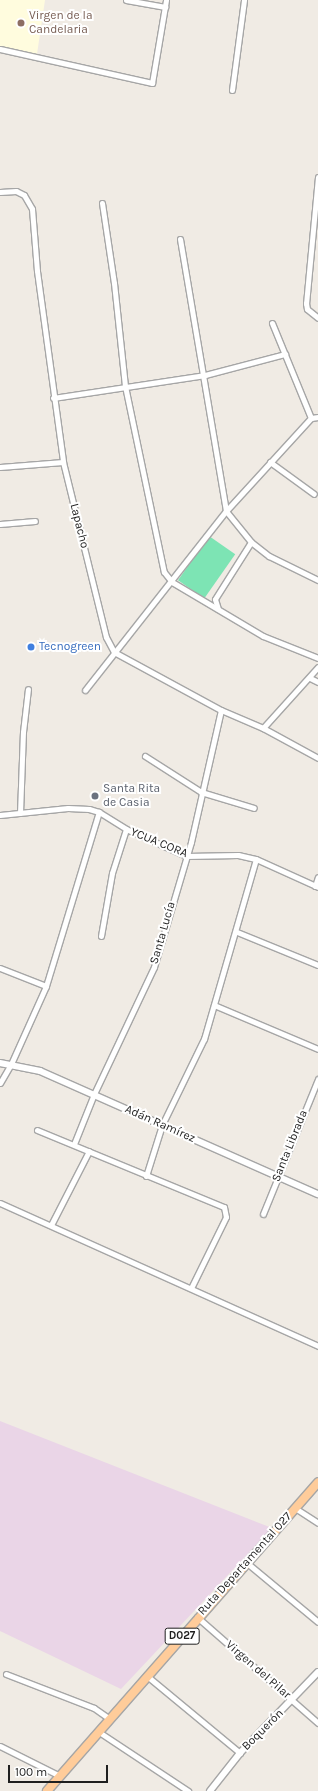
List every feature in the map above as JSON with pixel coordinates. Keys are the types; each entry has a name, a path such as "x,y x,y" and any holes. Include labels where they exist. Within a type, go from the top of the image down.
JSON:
{"main road":[{"name":"Ruta Departamental 027","path":"47,1791 197,1617 318,1482"}],"street":[{"path":"126,0 165,7"},
{"path":"0,49 152,83 166,0"},
{"path":"232,90 244,0"},
{"path":"318,177 306,303 307,309 318,318"},
{"name":"Lapacho","path":"0,192 16,191 24,195 32,209 53,398 63,462 106,636 114,652"},
{"path":"102,203 115,288 125,386 160,561 164,572 172,582 263,636 318,658"},
{"path":"180,239 205,375 208,413 226,511 251,542 269,556 318,580"},
{"path":"272,323 311,418"},
{"path":"53,398 205,375 285,354"},
{"path":"85,690 114,652 172,582 226,511 311,418 318,417"},
{"path":"0,467 63,462"},
{"path":"270,462 314,494"},
{"path":"0,524 35,521"},
{"path":"218,609 216,599 251,542"},
{"path":"114,652 221,710 263,728 318,758"},
{"path":"263,728 310,678 318,667"},
{"path":"310,678 318,682"},
{"path":"20,813 22,732 28,689"},
{"name":"Santa Lucía","path":"74,1144 94,1094 147,986 186,856 221,710"},
{"path":"145,756 201,792 254,808"},
{"name":"YCUA CORA","path":"0,815 74,808 99,812 126,830 186,856 210,858 226,855 256,859 316,887"},
{"path":"0,1083 11,1064 46,986 99,812"},
{"path":"101,936 112,873 126,830"},
{"path":"146,1176 162,1125 204,1039 237,932 256,859"},
{"path":"316,887 318,877"},
{"path":"237,932 318,965"},
{"path":"0,968 46,986"},
{"path":"214,1005 318,1049"},
{"name":"Adán Ramírez","path":"0,1063 40,1071 318,1194"},
{"name":"Santa Librada","path":"263,1214 318,1079"},
{"path":"37,1130 224,1207 227,1212 191,1288"},
{"path":"51,1225 89,1151"},
{"path":"0,1203 318,1346"},
{"path":"295,1508 318,1523"},
{"path":"247,1562 318,1622"},
{"name":"Virgen del Pilar","path":"197,1617 318,1723"},
{"name":"Boquerón","path":"210,1791 240,1753 292,1701 318,1672"},
{"path":"6,1674 94,1708 110,1719"},
{"path":"147,1676 240,1753"},
{"path":"99,1732 188,1791"},
{"path":"0,1746 60,1776"}],"shaded area":[{"name":"Virgen de la Candelaria","path":"0,0 45,0 37,54 0,47"},
{"path":"0,1421 272,1528 121,1689 0,1631"}],"green space":[{"path":"209,536 235,554 204,599 178,580"}],"place":[{"name":"Virgen de la Candelaria","path":"21,23"},
{"name":"Tecnogreen","path":"31,647"},
{"name":"Santa Rita de Casia","path":"95,796"}]}
